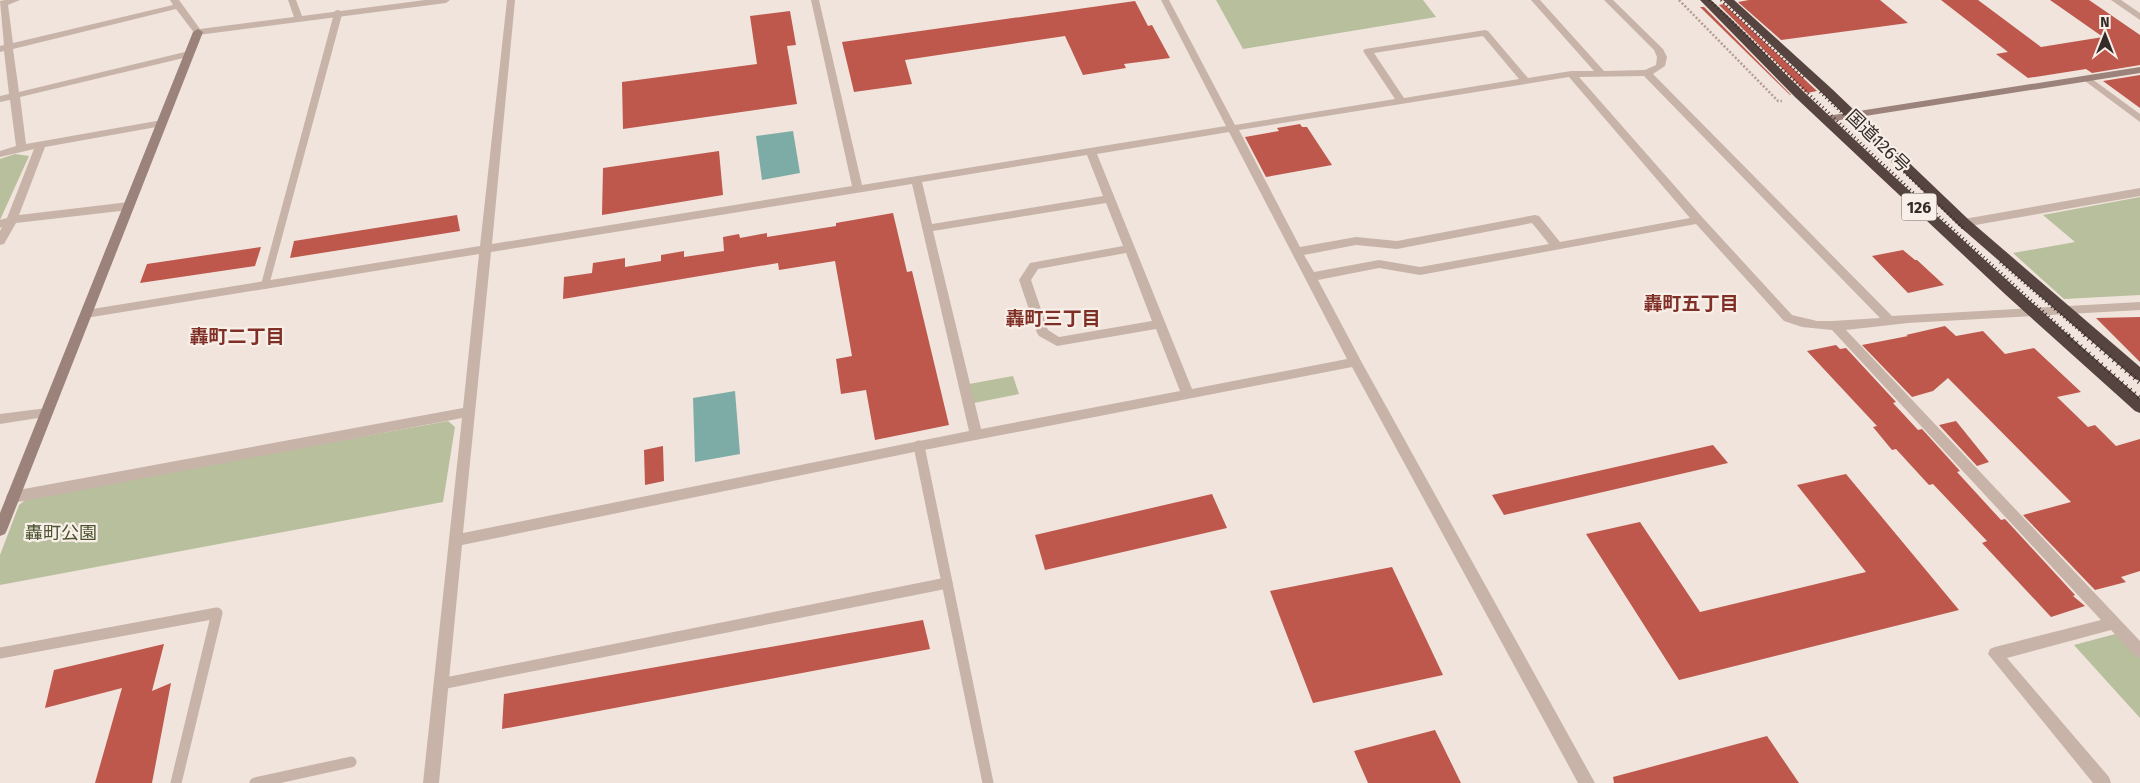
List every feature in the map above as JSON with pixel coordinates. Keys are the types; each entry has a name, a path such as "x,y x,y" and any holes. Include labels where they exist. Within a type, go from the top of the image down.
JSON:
{"highway":[{"name":"国道126号","path":"1705,0 1937,223 2055,333 2140,407"},
{"name":"国道126号","path":"1728,0 1851,114 1964,223 2062,310 2140,375"}],"street":[{"path":"16,0 2,4 5,48 15,95 21,148"},
{"path":"292,0 299,19"},
{"path":"198,32 446,0"},
{"path":"430,783 511,0"},
{"path":"814,0 858,190"},
{"path":"1164,0 1355,362 1587,783"},
{"path":"1535,0 1602,74"},
{"path":"86,314 1571,74 1647,73 1660,66 1662,56 1658,49 1608,0"},
{"path":"2115,0 2135,10 2140,17"},
{"path":"5,48 176,3 198,32"},
{"path":"0,529 198,32"},
{"path":"1401,101 1368,51 1485,33 1526,82"},
{"path":"0,99 189,54"},
{"path":"1827,119 2140,70"},
{"path":"1647,73 1889,320"},
{"path":"1571,74 1698,220 1788,318 1804,324 1836,326 1889,320 2140,306"},
{"path":"2088,79 2140,119"},
{"path":"0,154 21,148 162,123"},
{"path":"0,241 12,220 40,146"},
{"path":"1091,152 1187,394"},
{"path":"916,180 976,435"},
{"path":"1964,223 2140,192"},
{"path":"927,228 1110,199"},
{"path":"0,224 12,220 129,206"},
{"path":"1297,252 1356,242 1397,245 1535,219 1556,246"},
{"path":"1311,277 1379,264 1420,271 1698,220"},
{"path":"1129,249 1034,266 1025,280 1043,333 1057,342 1159,324"},
{"path":"1836,326 2140,651"},
{"path":"455,541 919,446 1355,362"},
{"path":"13,498 469,412"},
{"path":"0,419 47,413"},
{"path":"2103,783 1996,654 2113,624"}],"lane":[{"path":"265,285 338,14"},
{"path":"919,446 988,783"},
{"path":"441,684 947,584"},
{"path":"0,653 217,613 176,783"},
{"path":"255,783 350,762"}],"green space":[{"path":"1216,0 1423,0 1436,17 1243,49"},
{"path":"15,154 29,156 0,220 0,159"},
{"path":"2140,197 2140,295 2064,299 2013,253 2075,242 2043,215"},
{"path":"1013,376 1019,394 974,403 969,384"},
{"name":"轟町公園","path":"448,421 455,427 443,502 0,585 0,555 19,505 28,498"},
{"path":"2119,633 2140,656 2140,718 2074,645"}],"water":[{"path":"793,131 800,173 762,180 756,136"},
{"path":"735,391 740,454 695,462 693,398"}],"building":[{"path":"1749,0 1880,0 1908,23 1781,40 1738,2"},
{"path":"1941,0 1978,0 2041,47 2103,37 2050,0 2089,0 2140,35 2140,65 2092,73 2086,69 2028,78 1996,54 2008,52"},
{"path":"1135,1 1148,26 1152,25 1170,58 1124,64 1126,68 1083,75 1065,36 905,60 912,84 854,92 842,42"},
{"path":"1724,4 1817,91 1807,93 1719,5"},
{"path":"1700,7 1704,7 1791,95 1790,95"},
{"path":"790,11 796,45 787,46 797,104 623,129 622,82 757,64 750,16"},
{"path":"2140,75 2140,108 2103,81"},
{"path":"1300,124 1302,127 1307,127 1332,165 1266,177 1245,137 1279,131 1277,128"},
{"path":"719,151 723,195 602,215 603,168"},
{"path":"893,213 907,272 912,271 949,425 875,440 866,390 841,394 836,359 852,356 835,261 779,270 778,263 563,299 564,277 592,273 593,263 625,258 625,267 661,261 661,255 684,251 684,257 724,251 723,237 739,234 740,238 767,233 767,237 836,226 836,223"},
{"path":"457,215 460,231 290,258 294,241"},
{"path":"261,247 255,266 140,283 147,264"},
{"path":"1903,250 1944,285 1908,293 1872,256"},
{"path":"2140,317 2140,362 2096,318"},
{"path":"1945,326 1956,336 1983,331 2005,354 2034,348 2081,392 2057,397 2088,427 2095,425 2116,446 2140,439 2140,571 2121,577 2126,582 2095,590 2023,515 2071,502 1948,378 1933,391 1912,397 1862,345"},
{"path":"1836,345 1840,349 1846,348 1896,402 1893,403 1918,430 1922,429 1960,471 1957,472 2001,520 2005,519 2075,595 2073,596 2085,606 2051,617 1982,543 1987,541 1933,484 1929,485 1896,449 1892,450 1873,427 1877,426 1807,351"},
{"path":"1956,421 1989,462 1977,466 1939,425"},
{"path":"1713,445 1728,463 1504,515 1492,495"},
{"path":"663,446 664,481 645,485 644,450"},
{"path":"1846,474 1959,610 1679,680 1586,534 1640,522 1700,612 1866,572 1797,485"},
{"path":"1212,494 1227,528 1045,570 1035,535"},
{"path":"1392,567 1443,675 1313,703 1270,591"},
{"path":"923,620 930,649 502,729 504,694"},
{"path":"164,644 152,691 171,683 152,783 95,783 122,688 45,708 54,670"},
{"path":"1435,730 1461,783 1368,783 1354,751"},
{"path":"1767,736 1799,783 1614,783 1613,777"}],"railway":[{"path":"1709,0 1922,201 2070,336"},
{"path":"1721,0 1805,79"},
{"path":"1820,92 1965,230"},
{"path":"2000,262 2086,336"},
{"path":"2068,335 2140,398"},
{"path":"2084,335 2140,383"}],"district":[{"name":"轟町五丁目","path":"1691,303"},
{"name":"轟町三丁目","path":"1053,318"},
{"name":"轟町二丁目","path":"237,336"}]}
